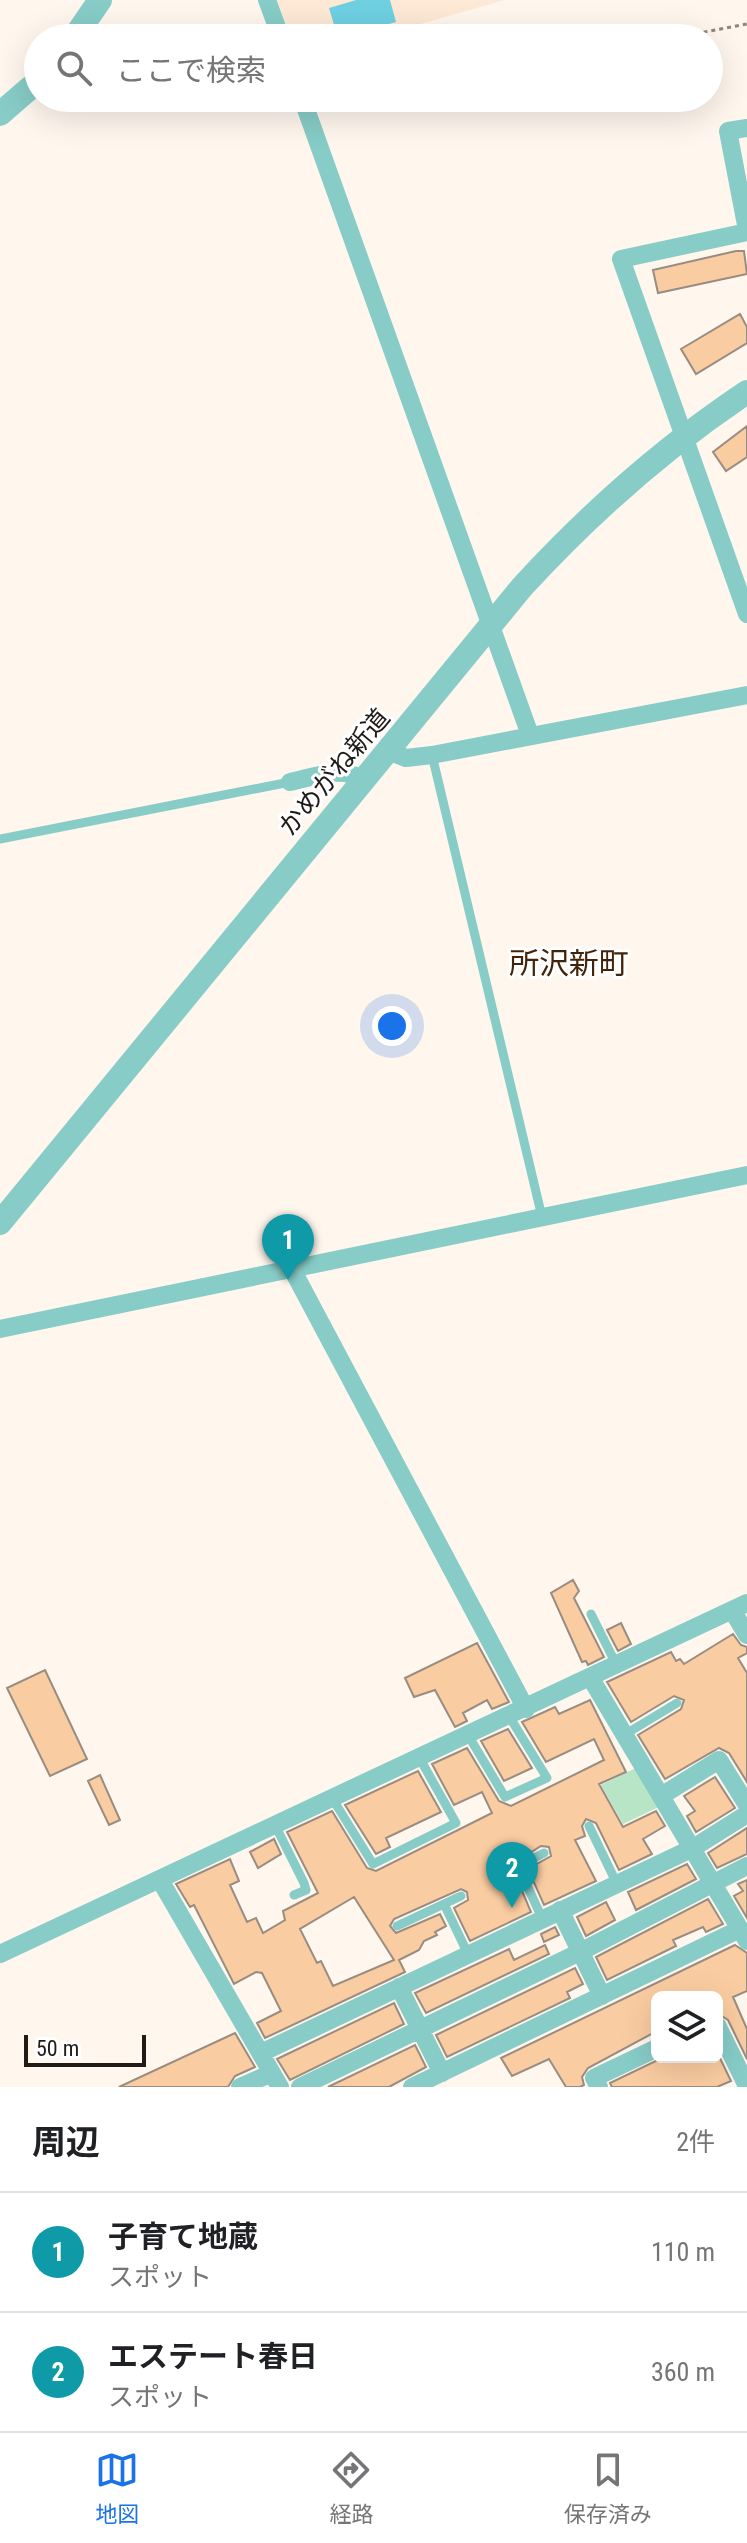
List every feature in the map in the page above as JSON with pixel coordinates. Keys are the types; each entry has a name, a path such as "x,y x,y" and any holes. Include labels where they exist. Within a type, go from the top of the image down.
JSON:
{"street":[{"path":"84,24 100,0"},
{"path":"267,0 276,24"},
{"path":"0,114 24,93"},
{"path":"307,112 530,735"},
{"path":"747,128 728,131 747,231 621,259 747,614"},
{"name":"かめがね新道","path":"0,1223 491,623 577,528 683,436 747,392"},
{"path":"388,751 406,758 432,755 747,695"},
{"path":"290,782 338,772 354,774 364,780"},
{"path":"0,1329 747,1175"},
{"path":"292,1269 517,1712"},
{"path":"0,1954 740,1606 747,1635"},
{"path":"412,2087 602,1996 743,1935 590,1677"},
{"path":"661,1796 719,1760 747,1805"},
{"path":"261,2053 693,1848 747,1814"},
{"path":"300,2087 580,1952 747,1866"},
{"path":"160,1880 276,2080 240,2087"},
{"path":"560,1910 602,1996"},
{"path":"399,1987 442,2073"},
{"path":"723,2037 747,2086"},
{"path":"599,2087 594,2078 651,2051"}],"lane":[{"path":"432,755 542,1217"},
{"path":"0,839 290,782"},
{"path":"591,1614 616,1664"},
{"path":"624,1735 677,1703"},
{"path":"468,1735 505,1797 547,1778 517,1712"},
{"path":"332,1798 373,1864 456,1823 420,1759"},
{"path":"275,1825 306,1890 294,1895"},
{"path":"589,1826 617,1884"},
{"path":"542,1918 518,1866 544,1853"},
{"path":"397,1926 461,1896"},
{"path":"444,1904 468,1954"}],"path":[{"path":"723,28 747,24"}],"shaded area":[{"path":"277,0 505,0 420,24 286,24"}],"green space":[{"path":"638,1767 661,1806 623,1824 601,1785"}],"water":[{"path":"356,0 390,0 396,22 334,24 329,8"}],"building":[{"path":"744,251 747,274 658,293 653,270"},
{"path":"740,314 747,327 747,343 696,374 681,349"},
{"path":"747,426 747,457 726,471 713,452"},
{"path":"573,1580 579,1591 574,1598 604,1657 588,1665 586,1661 582,1662 551,1593"},
{"path":"621,1623 631,1644 618,1651 607,1630"},
{"path":"733,1634 741,1645 747,1647 747,1653 738,1658 747,1673 747,1782 729,1753 719,1748 665,1779 638,1735 681,1709 684,1700 674,1696 631,1722 607,1682 671,1652 676,1661 680,1659 684,1664"},
{"path":"477,1643 509,1702 492,1709 487,1700 463,1713 467,1721 455,1727 435,1690 414,1697 405,1678"},
{"path":"45,1670 87,1759 50,1776 7,1688"},
{"path":"590,1700 626,1772 599,1784 623,1827 656,1811 665,1826 643,1839 652,1854 619,1870 596,1823 586,1819 582,1826 585,1836 575,1840 596,1881 544,1905 528,1869 551,1856 549,1847 541,1846 511,1865 531,1912 470,1941 454,1908 468,1900 467,1892 461,1889 394,1919 390,1926 396,1933 440,1914 446,1926 424,1941 419,1950 399,1960 405,1972 265,2038 257,2023 281,2011 262,1973 256,1972 234,1984 194,1905 190,1907 176,1884 230,1859 239,1881 230,1885 247,1922 256,1918 263,1933 285,1920 283,1911 318,1893 287,1832 332,1811 367,1868 376,1871 492,1813 482,1792 454,1805 432,1764 467,1748 499,1801 511,1806 604,1760 594,1739 546,1762 522,1722 555,1707 559,1714","holes":["354,1897 394,1960 333,1986 300,1929"]},
{"path":"508,1729 532,1768 504,1781 481,1741"},
{"path":"418,1771 441,1812 386,1838 390,1847 376,1854 345,1805"},
{"path":"100,1775 120,1820 109,1825 88,1781"},
{"path":"715,1777 735,1808 696,1832 687,1816 695,1811 684,1796"},
{"path":"747,1828 747,1854 717,1868 708,1853"},
{"path":"274,1839 281,1854 258,1868 250,1852"},
{"path":"687,1864 696,1879 636,1910 628,1892"},
{"path":"747,1880 747,1918 734,1896 743,1891 738,1884"},
{"path":"708,1899 723,1924 706,1932 703,1927 673,1940 676,1946 607,1980 596,1957"},
{"path":"606,1902 615,1920 586,1936 577,1917"},
{"path":"555,1927 559,1935 544,1942 541,1934"},
{"path":"545,1945 549,1954 426,2013 415,1993 509,1949 514,1960"},
{"path":"735,1945 747,1953 747,1991 733,1997 747,2029 747,2059 728,2020 723,2017 723,1991 651,1991 651,2034 588,2068 582,2077 584,2085 580,2087 566,2087 549,2059 512,2076 501,2058"},
{"path":"575,1968 583,1984 567,1992 570,1998 447,2057 436,2035"},
{"path":"394,2003 404,2024 290,2080 277,2059"},
{"path":"235,2033 255,2067 235,2076 228,2087 119,2087"},
{"path":"415,2045 426,2067 389,2087 328,2087"},
{"path":"652,2063 722,2063 731,2081 717,2087 612,2087 610,2083"}],"place":[{"name":"子育て地蔵","path":"288,1280"},
{"name":"エステート春日","path":"512,1908"}],"district":[{"name":"所沢新町","path":"569,963"}]}
